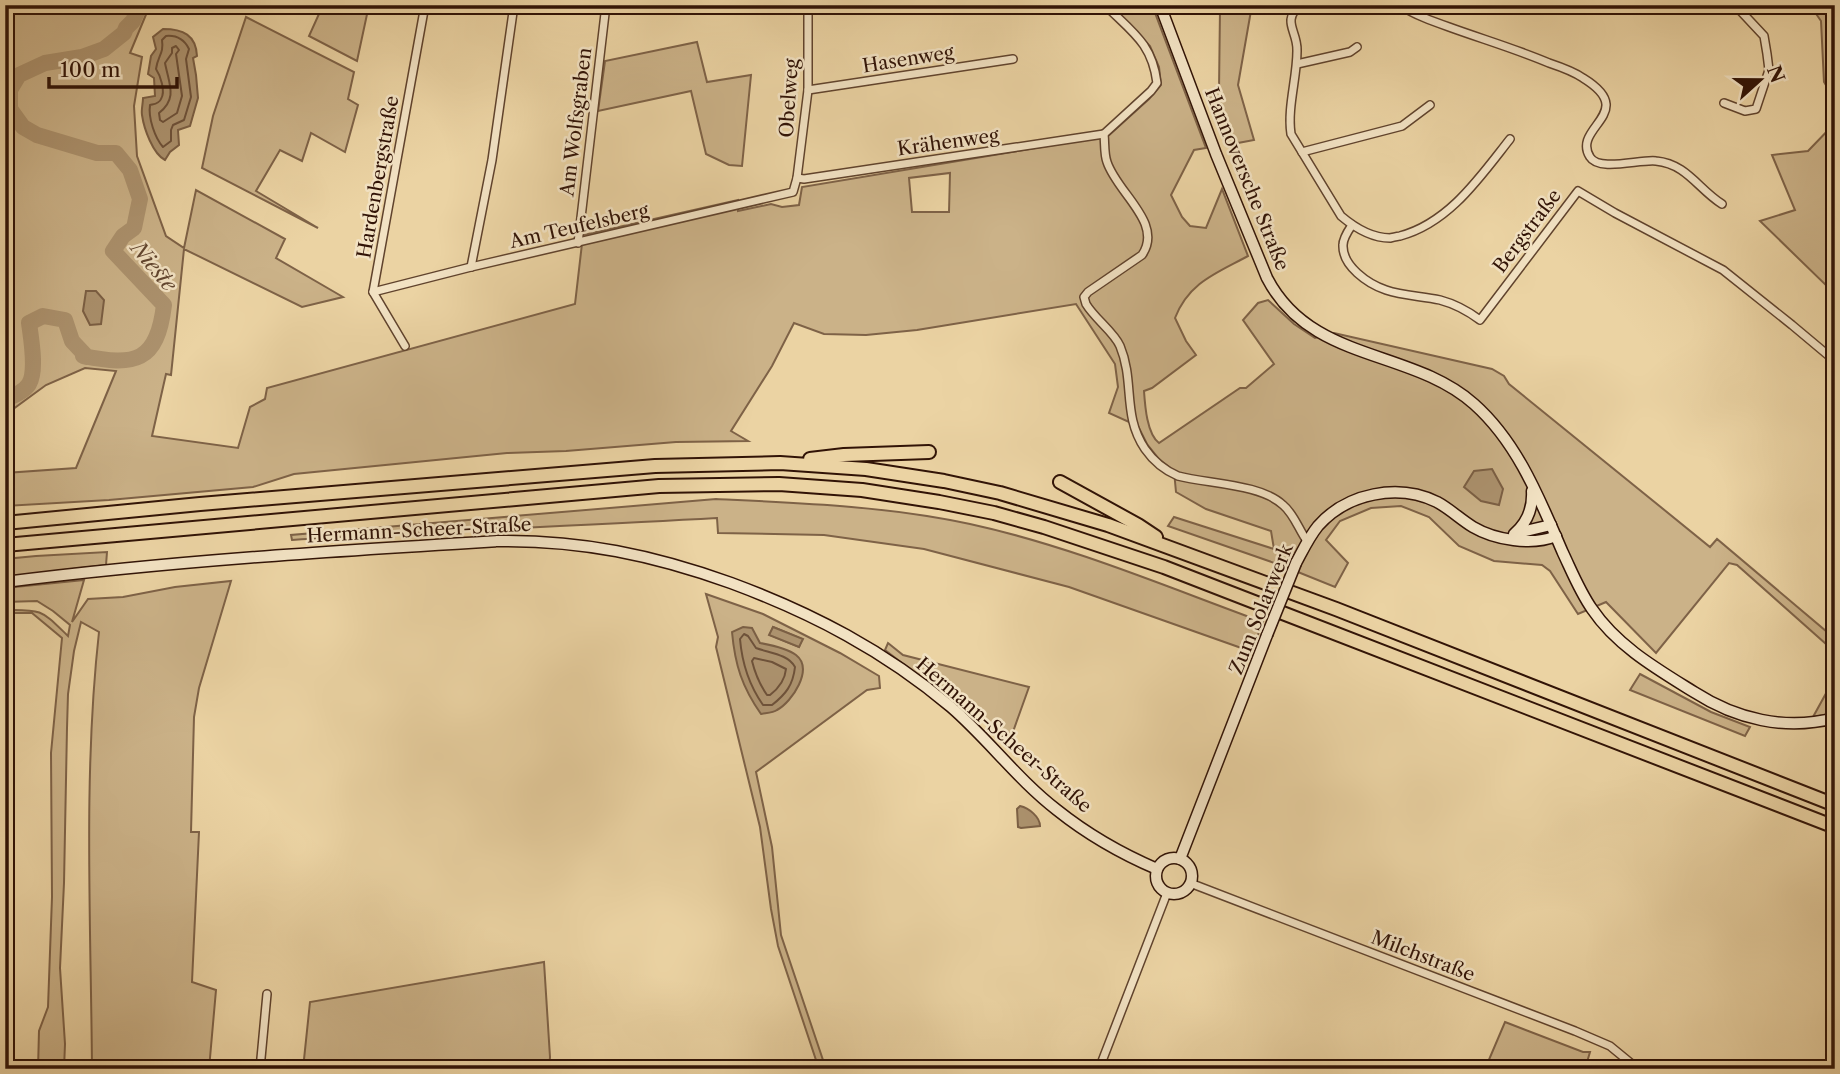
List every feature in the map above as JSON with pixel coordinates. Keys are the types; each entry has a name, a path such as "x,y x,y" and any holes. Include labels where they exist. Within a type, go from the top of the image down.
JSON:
{"highway":[{"path":"780,463 844,455 929,453"},
{"path":"5,523 655,466 780,463 866,469 1000,493 1171,546 1835,804"},
{"path":"1060,482 1171,546"},
{"path":"5,545 659,486 779,484 862,490 994,513 1164,567 1835,827"}],"main road":[{"name":"Hannoversche Straße","path":"1160,5 1216,154 1267,278 1289,310 1318,332 1347,346 1443,383 1465,396 1488,417 1516,453 1592,610 1619,640 1650,665 1712,703 1737,714 1764,721 1791,723 1835,718"},
{"path":"1508,536 1527,519 1532,507 1530,481"},
{"name":"Zum Solarwerk","path":"1180,859 1296,563 1319,525 1342,506 1361,498 1408,493 1444,506 1478,530 1531,542 1556,536"},
{"path":"1508,536 1551,525"},
{"name":"Hermann-Scheer-Straße","path":"5,582 225,559 498,541 581,544 653,558 785,604 832,626 877,652 953,709 1056,809 1104,841 1157,869"},
{"path":"1180,859 1190,868 1190,883 1179,893 1167,893 1157,883 1157,869 1167,860 1180,859"}],"street":[{"name":"Hardenbergstraße","path":"373,292 425,5"},
{"path":"471,267 492,160 514,5"},
{"name":"Am Wolfsgraben","path":"578,243 606,5"},
{"name":"Obelweg","path":"793,192 808,90 808,5"},
{"path":"1105,5 1147,47 1155,66 1157,82 1147,95 1104,135 1107,162 1121,188 1145,221 1149,238 1142,256 1097,285 1084,297 1086,304 1119,343 1126,363 1132,424 1154,461 1170,472 1193,480 1268,494 1288,510 1307,541"},
{"path":"1300,5 1290,18 1297,47 1289,121 1291,134 1341,216 1352,225 1364,232 1390,238 1414,232 1451,207 1510,139"},
{"path":"1400,5 1411,12 1529,54 1586,79 1605,98 1607,109 1587,139 1586,147 1591,159 1600,165 1657,161 1681,167 1722,204"},
{"path":"1724,103 1745,111 1756,109 1769,70 1764,36 1735,5"},
{"path":"1297,64 1350,52 1357,47"},
{"name":"Hasenweg","path":"808,90 1013,59"},
{"path":"1302,152 1402,126 1430,105"},
{"name":"Krähenweg","path":"797,178 1104,135"},
{"name":"Bergstraße","path":"1352,225 1343,243 1344,253 1348,264 1364,278 1386,290 1453,304 1480,320 1578,191 1723,270 1835,361"},
{"name":"Am Teufelsberg","path":"373,292 793,192"},
{"path":"373,292 405,346"},
{"name":"Milchstraße","path":"1190,883 1575,1031 1610,1046 1638,1069"},
{"path":"1098,1069 1167,893"},
{"path":"260,1069 268,994"}],"shaded area":[{"path":"5,5 150,5 130,53 142,57 134,106 137,156 166,236 184,248 196,190 285,239 276,258 343,297 302,307 184,249 171,375 166,374 152,436 238,448 250,407 265,399 267,388 575,304 583,235 738,200 738,211 771,204 782,207 799,205 802,187 1108,136 1161,85 1159,67 1150,46 1109,5 1152,5 1206,148 1194,150 1171,195 1182,217 1190,226 1206,228 1222,189 1248,256 1196,287 1175,318 1196,355 1144,391 1149,427 1159,443 1240,388 1246,388 1274,364 1243,320 1258,303 1268,300 1294,324 1315,338 1334,333 1492,369 1504,376 1509,384 1710,547 1717,539 1826,631 1835,634 1835,652 1737,565 1729,563 1656,653 1606,602 1578,614 1550,571 1542,565 1494,561 1459,546 1429,517 1401,506 1371,508 1340,521 1326,540 1348,563 1335,587 1168,526 1174,517 1274,549 1271,531 1206,509 1176,492 1174,471 1159,459 1147,444 1138,426 1109,413 1118,387 1115,364 1076,304 917,330 866,335 824,334 794,323 772,366 731,431 748,441 676,442 507,453 294,474 253,487 5,506 5,473 76,468 116,371 85,368 46,385 5,415","holes":["950,173 949,212 912,212 909,178"]},
{"path":"323,5 369,5 357,61 309,36"},
{"path":"1218,5 1252,5 1238,85 1254,140 1227,145 1208,95 1219,90"},
{"path":"1810,5 1835,5 1835,100 1824,82 1821,21"},
{"path":"246,17 354,72 348,99 358,105 345,152 311,133 302,161 280,150 256,191 318,228 202,168 213,116"},
{"path":"697,42 707,82 751,75 742,166 729,165 706,154 691,91 598,111 605,61"},
{"path":"1835,123 1835,294 1760,221 1795,210 1772,155 1808,151"},
{"path":"716,499 875,509 970,524 1082,555 1263,622 1257,637 1247,650 1069,587 924,549 824,535 718,533 717,518 292,540 291,535"},
{"path":"107,552 106,565 5,577 5,559"},
{"path":"84,580 72,622 88,599 123,597 175,587 231,581 199,688 194,717 191,832 199,832 192,982 216,990 209,1069 92,1069 89,795 99,632 81,622 68,694 60,968 64,1069 38,1069 39,1031 48,1007 52,897 51,753 62,638 32,613 5,613 5,610 41,613 68,636 70,625 37,601 5,602 5,588"},
{"path":"706,594 763,614 879,676 880,688 867,690 756,772 772,847 781,935 826,1069 819,1069 778,946 760,827 716,647 718,637","holes":["773,627 802,639 799,647 770,635"]},
{"path":"888,643 903,655 1029,687 1009,743 976,711 971,716 885,650"},
{"path":"1640,674 1711,712 1750,727 1745,736 1630,690"},
{"path":"1835,677 1835,713 1813,717"},
{"path":"544,962 549,1069 303,1069 310,1002"},
{"path":"1505,1022 1583,1052 1590,1052 1585,1069 1485,1069"}],"water":[{"path":"163,29 182,32 194,43 198,98 190,126 178,130 179,145 165,160 150,140 142,113 143,98 155,96 154,78 148,74 151,56 156,49 153,37"},
{"path":"86,291 96,291 104,300 101,324 90,325 83,311"},
{"path":"1492,469 1503,489 1499,505 1481,501 1464,487 1474,471"},
{"path":"743,627 752,628 760,643 788,650 801,661 803,668 799,685 789,700 774,712 761,714 740,675 732,632"},
{"path":"773,627 803,639 799,647 769,635"},
{"path":"1020,806 1033,813 1040,826 1018,827 1017,809"}],"waterway":[{"name":"Nieste","path":"5,399 22,391 29,384 33,363 29,323 43,316 65,320 72,341 87,357 83,356 101,359 130,360 149,349 156,339 164,305 113,251 123,236 134,228 140,199 130,170 116,153 97,153 37,135 23,127 10,109 10,90 19,75 45,63 82,57 104,49 124,33 140,5"}]}
